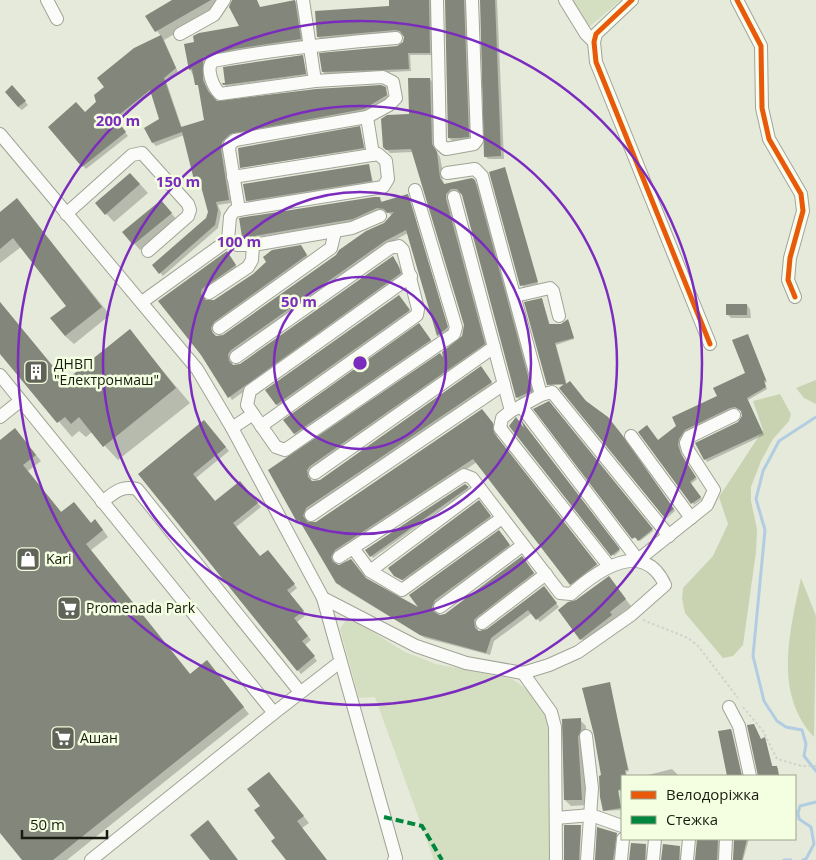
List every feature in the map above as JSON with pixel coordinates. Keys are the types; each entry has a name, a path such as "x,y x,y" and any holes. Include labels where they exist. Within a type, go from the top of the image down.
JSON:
{"street":[{"path":"47,0 57,19"},
{"path":"180,34 214,15 224,0"},
{"path":"303,0 316,81"},
{"path":"437,0 440,144 446,149 474,144 477,140 472,0"},
{"path":"565,0 586,34 594,42"},
{"path":"632,0 596,34 594,42 596,62 710,344"},
{"path":"737,0 762,46 762,108 769,139 801,194 803,211 790,258 788,280 795,297"},
{"path":"239,210 229,149 230,144 235,140 367,117 389,105 396,98 393,82 388,78 316,81 220,94 209,69 213,60 311,45 396,38"},
{"path":"367,117 373,155"},
{"path":"0,134 197,368 232,428 323,598 396,858 394,860"},
{"path":"66,214 132,155 142,153 188,204 190,210 188,216 148,251"},
{"path":"142,302 228,240 230,217 234,211 383,187 388,179 386,162 378,154 233,177"},
{"path":"447,173 475,170 482,176 541,395"},
{"path":"411,276 250,391 247,405 276,447 285,450 454,334 456,327 416,190"},
{"path":"323,598 416,646 466,664 523,673 578,652 631,615 665,585 654,567 638,560 516,408 504,384 454,197"},
{"path":"228,240 237,245 252,245 335,232 352,228 380,216"},
{"path":"219,328 331,248 335,232"},
{"path":"209,293 248,267 252,260 252,245"},
{"path":"236,357 390,248 399,246 403,250 411,276 418,309 417,315 261,426"},
{"path":"514,296 550,288 553,291 559,316"},
{"path":"315,473 494,348"},
{"path":"0,375 274,713"},
{"path":"311,515 504,384"},
{"path":"609,566 500,428 502,418 516,408 541,395 552,392 668,536"},
{"path":"0,417 20,401"},
{"path":"232,428 253,414"},
{"path":"339,557 459,476 472,478 560,593 571,594 593,574 609,566 638,560 707,505 714,490 688,450 686,443 689,438 734,415"},
{"path":"631,436 691,518"},
{"path":"102,502 121,488 137,489 300,692"},
{"path":"370,571 480,489"},
{"path":"352,548 370,571 402,590 502,518"},
{"path":"440,607 523,545"},
{"path":"482,622 546,574"},
{"path":"91,860 340,662"},
{"path":"523,673 551,712 555,728 556,860"},
{"path":"728,707 739,726 750,775"},
{"path":"586,736 592,788 587,860"},
{"path":"556,818 591,815 621,826"},
{"path":"621,860 623,840"},
{"path":"653,860 655,840"},
{"path":"687,860 689,840"},
{"path":"725,860 726,840"}],"path":[{"path":"631,615 688,638 698,646 762,731 777,759 802,766 816,766"}],"green space":[{"path":"563,0 621,0 583,32"},
{"path":"816,380 816,404 804,398 796,388"},
{"path":"780,394 791,414 789,421 773,439 761,461 751,487 751,501 757,529 756,552 743,645 733,656 723,658 685,613 682,598 683,588 713,556 728,524 719,497 763,430 753,401"},
{"path":"801,578 816,616 814,737 801,720 793,701 789,681 789,640"},
{"path":"346,620 353,620 405,652 436,664 512,679 529,691 547,717 550,762 549,860 434,860 375,697 359,698 340,629"}],"building":[{"path":"172,0 211,0 155,32 145,16"},
{"path":"232,0 257,0 260,7 295,0 301,39 235,49 203,57 203,80 208,91 217,101 316,89 381,85 386,87 387,95 364,109 230,134 222,142 221,150 229,200 216,202 218,210 215,225 159,274 152,265 206,218 208,212 199,179 194,180 182,132 152,143 144,128 159,119 150,90 115,118 126,132 82,167 48,127 76,102 85,112 96,102 94,95 104,87 97,78 134,48 161,35 176,68 164,78 181,127 204,120 198,85 195,85 192,69 189,70 184,44 194,42 193,36 199,33 239,26 229,7"},
{"path":"389,0 429,0 430,53 408,53 409,69 322,72 319,53 397,46 403,42 404,37 400,31 395,30 317,37 315,11 389,6"},
{"path":"445,0 464,0 469,137 448,138"},
{"path":"480,0 495,0 501,156 484,157"},
{"path":"303,55 306,74 223,85 222,83 225,83 223,67"},
{"path":"408,78 430,78 432,144 437,152 440,178 444,184 472,178 475,180 532,391 516,398 462,195 457,189 451,189 446,194 446,199 485,344 310,466 307,470 308,477 312,481 320,480 481,366 492,382 306,508 303,516 308,522 316,522 482,409 493,423 494,433 597,564 570,585 473,459 335,550 331,557 333,562 339,565 351,559 366,578 418,607 409,595 499,530 510,545 435,600 432,607 434,612 440,615 445,614 522,556 534,573 477,617 474,620 475,628 479,631 487,629 544,586 557,603 536,620 528,610 491,638 486,653 420,635 336,583 299,520 297,522 268,470 440,353 443,357 442,352 462,336 464,325 411,149 386,150 383,147 381,119 387,115 409,114"},
{"path":"12,85 26,101 18,107 5,92"},
{"path":"360,126 364,148 240,168 238,148"},
{"path":"369,164 372,181 246,201 243,184"},
{"path":"505,167 538,282 520,286 489,172"},
{"path":"130,173 140,184 105,215 95,203"},
{"path":"408,194 448,327 437,336 406,230 385,241 231,350 228,354 229,361 233,365 240,364 393,256 398,265 401,273 228,398 201,355 158,301 227,251 236,265 202,289 201,294 206,300 214,300 253,274 266,262 263,257 272,250 301,245 307,255 214,322 211,328 212,332 216,336 223,335 336,255 339,250 366,231 384,223 394,212 387,213 384,209 377,208 353,219 248,237 242,237 239,218 374,197 380,197 381,202"},
{"path":"17,198 102,307 65,336 50,318 66,306 13,238 0,249 0,212"},
{"path":"161,200 172,213 133,245 122,232"},
{"path":"399,295 410,310 276,405 265,390"},
{"path":"542,298 549,324 561,324 568,319 574,338 555,343 566,384 570,381 586,401 608,417 623,436 674,509 664,517 559,388 564,384 547,385 524,302"},
{"path":"0,302 65,381 130,329 176,388 103,447 79,417 71,424 65,417 57,423 0,354"},
{"path":"726,304 747,304 747,315 726,315"},
{"path":"419,323 431,340 294,434 283,420"},
{"path":"748,334 766,380 764,381 766,387 747,398 763,433 704,460 695,443 738,422 742,416 741,411 735,407 730,408 685,430 679,439 678,445 681,454 696,477 690,482 701,497 691,504 638,432 647,425 658,440 676,426 672,417 717,396 713,388 745,373 732,340"},
{"path":"549,401 653,529 638,541 635,537 632,539 533,409"},
{"path":"516,417 524,428 521,420 620,549 611,556 509,426"},
{"path":"204,420 226,447 193,474 215,501 240,481 258,503 233,523 260,556 268,550 295,584 287,590 304,611 294,618 308,636 302,641 315,656 297,671 138,474"},
{"name":"Promenada Park","path":"15,428 36,455 23,465 61,512 74,502 91,523 95,519 103,530 86,544 190,674 207,660 244,707 53,860 22,860 0,833 0,440"},
{"path":"465,484 469,487 370,557 365,550"},
{"path":"479,500 491,516 402,580 394,576 388,568"},
{"path":"609,576 626,599 610,612 612,615 580,640 558,610 568,602 576,600"},
{"path":"610,682 628,770 625,770 626,775 621,775 621,789 618,790 621,808 603,811 600,797 599,776 601,775 594,735 582,688"},
{"path":"581,718 581,730 578,737 582,800 564,800 562,719"},
{"path":"754,724 761,739 765,737 772,766 777,766 779,775 758,775 747,725"},
{"path":"731,729 742,775 727,775 718,731"},
{"path":"269,772 304,816 297,821 327,860 286,860 271,841 275,838 254,810 260,806 247,789"},
{"path":"208,820 238,860 210,860 190,835"},
{"path":"564,825 581,825 579,860 564,860"},
{"path":"597,827 617,833 613,860 595,860"},
{"path":"697,840 718,840 717,860 695,860"},
{"path":"734,840 747,840 742,860 733,860"},
{"path":"631,843 646,844 645,860 629,860"},
{"path":"663,844 680,846 679,860 661,860"}],"waterway":[{"path":"816,417 779,441 763,471 756,499 765,530 753,656 764,701 777,721 786,727 802,730 806,744 804,756 816,771"},
{"path":"803,860 806,859 814,844 811,827 799,819 798,813 800,806 816,802"},
{"path":"784,860 791,860"}],"marked path":[{"path":"384,817 422,826 442,860"}],"cycle path":[{"path":"632,0 596,34 594,42 596,62 710,344"},
{"path":"737,0 761,46 762,108 769,139 801,194 803,211 790,258 788,280 795,297"}],"place":[{"name":"ДНВП \"Електронмаш\"","path":"36,372"},
{"name":"Kari","path":"28,559"},
{"name":"Promenada Park","path":"69,608"},
{"name":"Ашан","path":"63,738"}]}
